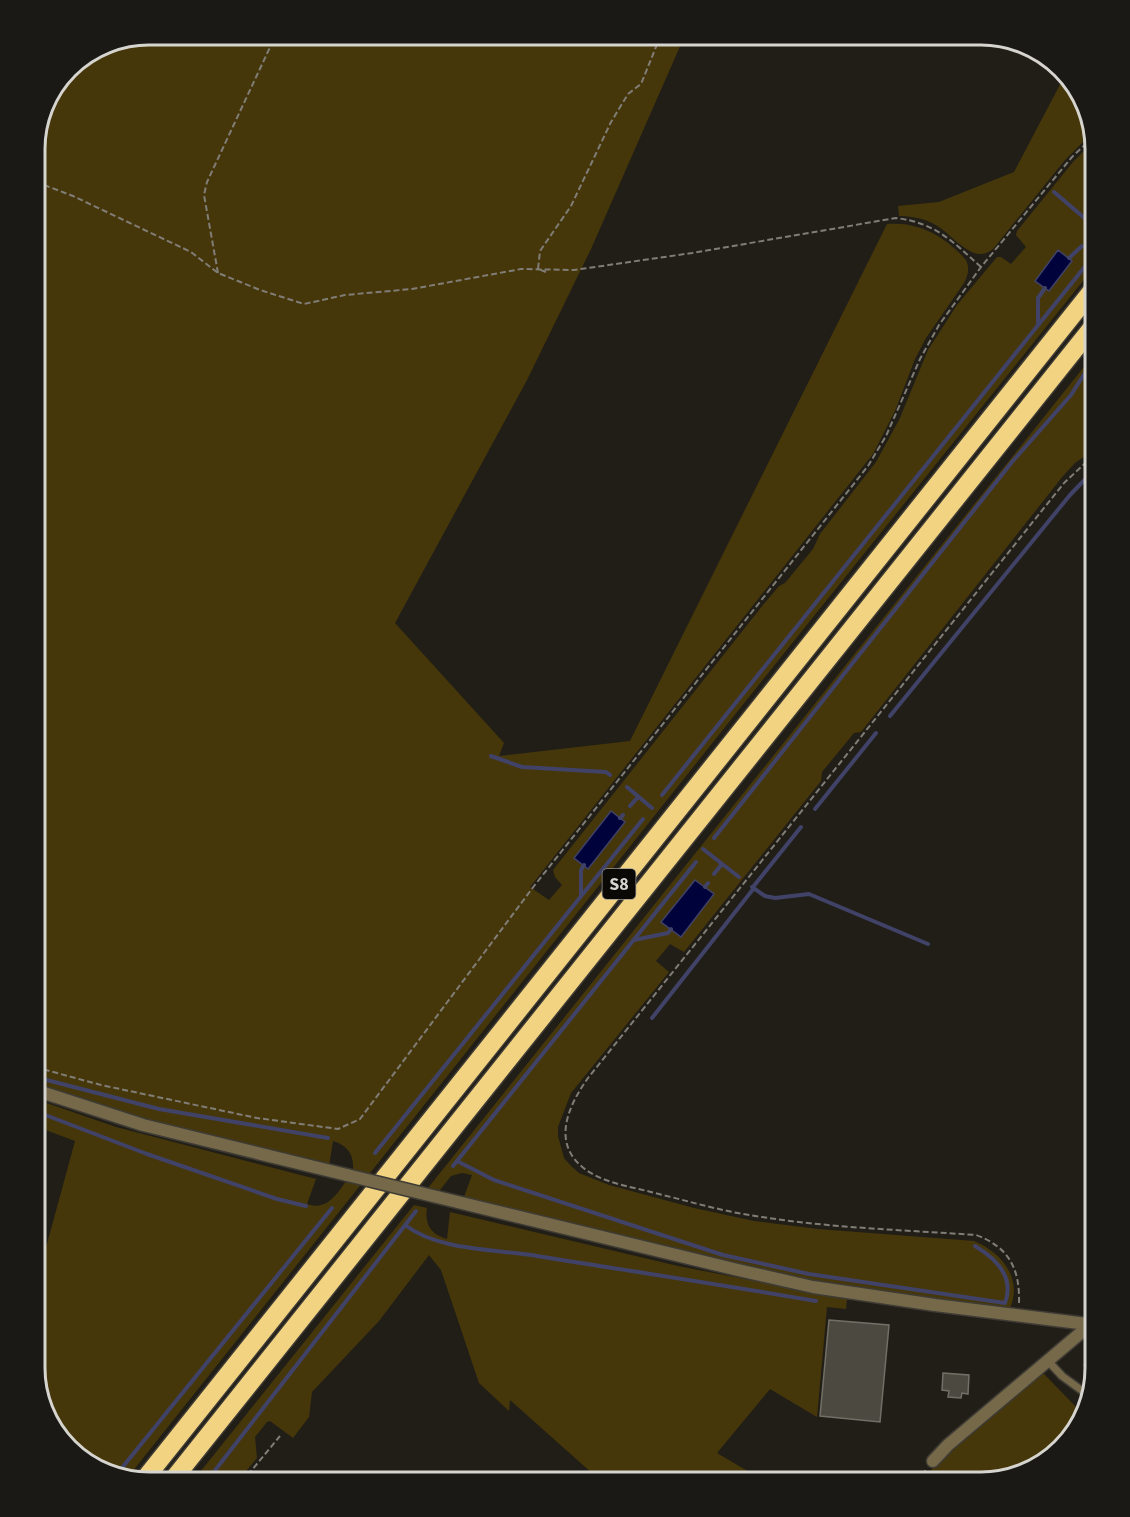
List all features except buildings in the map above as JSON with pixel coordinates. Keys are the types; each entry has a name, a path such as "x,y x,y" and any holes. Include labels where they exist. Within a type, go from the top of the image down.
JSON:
{"highway":[{"name":"S8","path":"150,1472 1085,300"},
{"name":"S8","path":"179,1472 1085,337"}],"street":[{"path":"45,1094 153,1128 726,1268 813,1287 1085,1324"},
{"path":"933,1461 948,1445 1085,1331"}],"lane":[{"path":"1048,1361 1062,1376 1082,1391"}],"path":[{"path":"218,273 204,195 212,172 271,45"},
{"path":"538,269 540,251 571,207 611,122 628,94 641,84 657,45"},
{"path":"45,1070 101,1085 257,1118 338,1129 360,1119 534,886 868,466 896,415 928,340 981,267 1072,157 1085,145"},
{"path":"45,185 73,196 191,252 218,273 304,304 345,295 412,289 511,271 574,270 609,265 896,218 931,226 950,239 981,267"},
{"path":"538,269 546,272"},
{"path":"1018,1315 1019,1288 1016,1273 1010,1260 991,1241 976,1235 764,1218 728,1212 653,1193 590,1173 572,1154 567,1143 566,1131 575,1096 588,1078 1052,497 1085,462"},
{"path":"250,1472 280,1436"}],"shaded area":[{"path":"149,45 681,45 591,249 527,380 395,623 504,743 499,756 630,741 887,224 910,225 931,232 950,244 966,260 968,269 964,283 926,338 915,359 895,411 873,454 530,887 549,900 562,885 555,877 553,870 763,605 813,549 820,534 876,462 899,420 928,350 957,305 997,257 1011,264 1026,247 1016,235 1017,231 1085,150 1085,278 133,1471 103,1461 80,1446 63,1426 49,1395 45,1368 45,1251 75,1141 45,1130 45,1102 116,1127 316,1179 307,1204 315,1206 329,1201 340,1190 353,1170 349,1151 343,1145 333,1141 329,1166 190,1132 45,1088 45,142 56,103 66,86 80,71 97,59 116,51"},
{"path":"1061,83 1074,103 1084,141 1065,160 993,249 977,254 969,251 932,223 899,216 898,206 939,202 1014,172"},
{"path":"1058,250 1072,261 1049,291 1035,281"},
{"path":"1085,366 1085,456 1063,476 861,732 854,733 822,772 821,781 684,952 670,944 656,961 669,972 571,1093 558,1127 564,1158 571,1166 579,1173 609,1185 694,1208 754,1221 818,1229 974,1241 993,1252 1007,1267 1014,1286 1010,1308 841,1286 766,1271 464,1197 472,1175 462,1173 451,1176 440,1190 428,1188"},
{"path":"611,811 625,822 588,869 574,858"},
{"path":"695,880 714,894 681,937 661,922"},
{"path":"414,1205 427,1208 426,1214 430,1228 437,1235 447,1239 450,1212 678,1266 847,1299 846,1309 827,1307 817,1417 770,1389 717,1453 749,1472 591,1472 510,1400 509,1411 479,1383 441,1270 429,1255 379,1321 312,1392 309,1417 293,1438 270,1421 267,1422 255,1437 257,1458 245,1472 200,1472"},
{"path":"1041,1371 1076,1407 1067,1426 1050,1446 1027,1461 1008,1468 981,1472 930,1472 947,1450"}],"waterway":[{"path":"1054,192 1085,218"},
{"path":"1069,258 1082,246"},
{"path":"662,795 1085,266"},
{"path":"1038,323 1038,298 1045,288"},
{"path":"714,838 1012,462 1071,395 1085,373"},
{"path":"890,716 1085,479"},
{"path":"815,809 876,733"},
{"path":"491,756 522,767 606,772 610,775"},
{"path":"627,787 652,808"},
{"path":"630,806 638,797"},
{"path":"620,818 623,815"},
{"path":"375,1153 643,819"},
{"path":"753,887 801,827"},
{"path":"703,849 739,877"},
{"path":"453,1166 696,862"},
{"path":"714,874 722,864"},
{"path":"581,895 581,870 584,865"},
{"path":"705,887 708,883"},
{"path":"752,887 765,896 775,898 809,894 928,944"},
{"path":"652,1018 754,888"},
{"path":"634,940 668,933 671,929"},
{"path":"45,1080 159,1109 328,1138"},
{"path":"45,1115 147,1154 277,1199 306,1206"},
{"path":"457,1161 494,1180 723,1255 809,1274 1005,1303 1007,1285 1001,1269 990,1256 975,1246"},
{"path":"122,1468 332,1208"},
{"path":"214,1472 416,1211"},
{"path":"405,1225 434,1240 468,1248 537,1256 816,1301"}]}
